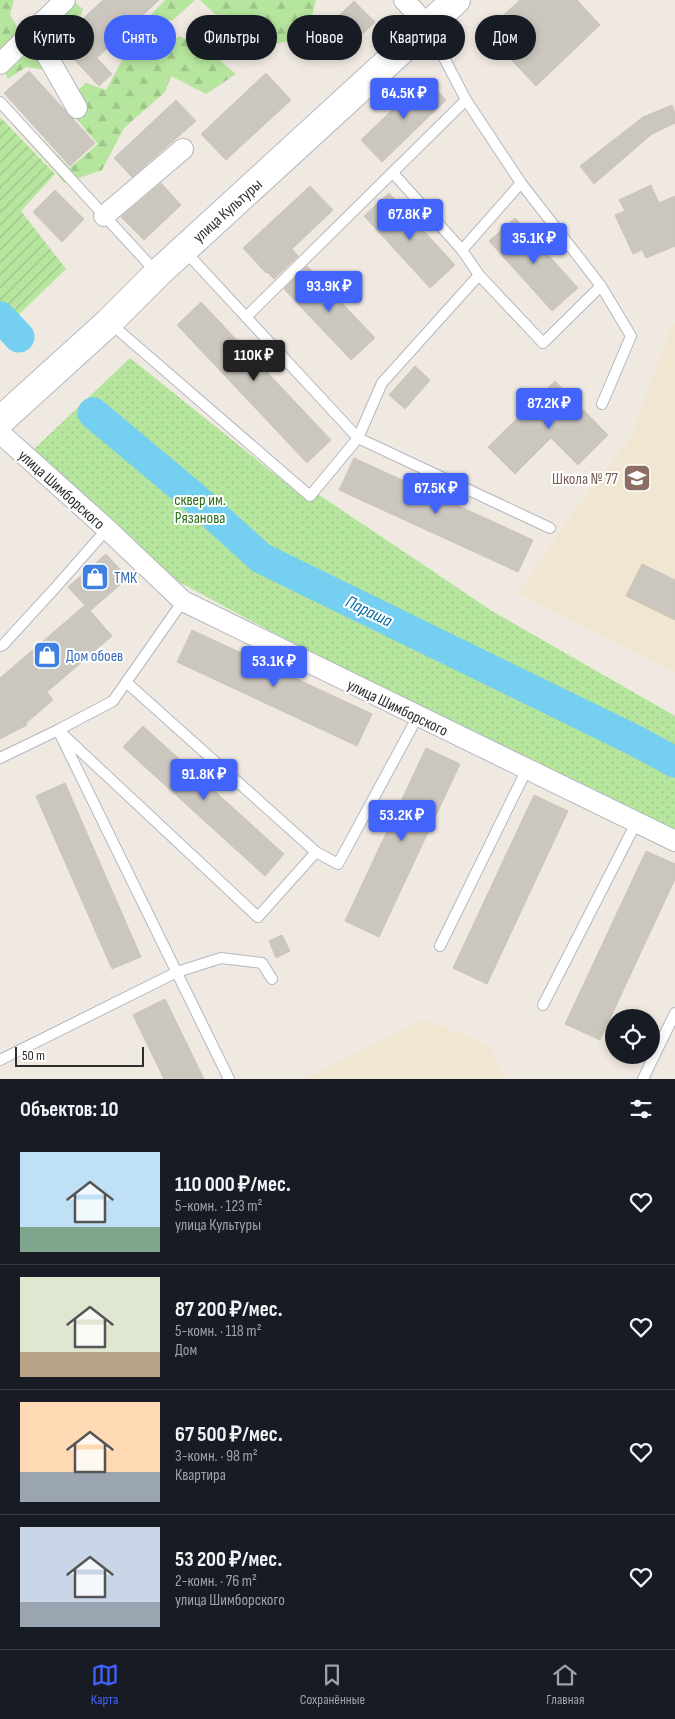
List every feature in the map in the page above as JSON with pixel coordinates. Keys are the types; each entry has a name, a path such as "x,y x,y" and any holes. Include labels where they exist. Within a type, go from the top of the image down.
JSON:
{"main road":[{"name":"улица Культуры","path":"440,15 456,0"},
{"name":"улица Культуры","path":"0,421 109,322 158,273 391,60"}],"street":[{"path":"49,15 65,0"},
{"path":"404,0 418,15"},
{"path":"0,64 15,49"},
{"path":"49,60 77,108"},
{"path":"104,216 183,149"},
{"name":"улица Шимборского","path":"0,433 107,529 183,601 675,842"}],"lane":[{"path":"445,60 466,100 521,183 601,286 631,336 602,404"},
{"path":"246,317 466,100"},
{"path":"0,102 158,273"},
{"path":"393,173 462,250 479,276 543,343 601,286"},
{"path":"462,250 521,183"},
{"path":"184,249 358,438 550,528"},
{"path":"109,322 310,496 358,438 382,383 479,276"},
{"path":"0,646 3,645 107,529"},
{"path":"0,758 113,701 183,601"},
{"path":"126,682 316,852 338,864 418,716"},
{"path":"58,730 258,917 316,852"},
{"path":"58,730 229,1079"},
{"path":"440,946 527,769"},
{"path":"543,1004 636,822"},
{"path":"0,1060 177,972 221,958 262,963 272,979"},
{"path":"644,1079 675,1013"}],"shaded area":[{"name":"Школа № 77","path":"675,324 675,673 518,593 569,518 630,439 672,325"},
{"path":"426,1019 490,1047 505,1079 304,1079"}],"green space":[{"path":"0,0 14,0 10,15 15,23 15,60 48,60 47,70 26,67 8,79 0,60"},
{"path":"165,0 195,0 176,17 176,15 151,15"},
{"path":"200,0 316,0 312,15 287,15 287,41 277,43 277,15 216,15"},
{"path":"73,1 83,9 80,15 47,15"},
{"path":"179,36 186,39 186,60 219,60 236,74 206,94 171,76 165,92 124,128 102,170 65,183 0,111 14,110 70,168 98,144 63,103 86,83 106,90 122,60 176,60 176,38"},
{"path":"0,117 55,174 21,211 66,269 10,323 0,313"},
{"name":"сквер им. Рязанова","path":"130,358 297,492 309,488 492,611 675,716 675,830 601,793 471,733 311,653 168,576 33,450"}],"building":[{"path":"103,0 159,0 143,15 104,15 104,51 97,58 112,74 99,86 75,60 94,60 94,15 87,15"},
{"path":"520,0 577,0 600,25 536,86 511,60 536,60 536,15 504,15"},
{"path":"354,1 372,19 372,25 362,35 362,15 340,15"},
{"path":"29,71 95,143 70,166 4,93"},
{"path":"266,73 291,100 226,160 201,134"},
{"path":"425,78 446,100 382,162 361,140"},
{"path":"176,100 196,121 132,177 114,158"},
{"path":"672,105 675,113 675,123 652,134 594,184 580,166 643,117"},
{"path":"161,183 181,205 144,240 121,217"},
{"path":"651,185 659,203 675,196 675,246 646,258 642,250 633,254 615,215 625,211 619,200"},
{"path":"310,186 333,210 292,249 298,256 274,279 243,248"},
{"path":"55,190 84,219 62,242 33,212"},
{"path":"389,193 455,265 430,288 364,216"},
{"path":"515,218 532,237 531,239 533,238 578,288 552,311 489,241"},
{"path":"307,266 375,338 351,360 284,289"},
{"path":"201,302 331,440 307,463 177,325"},
{"path":"415,366 430,380 405,409 389,395"},
{"path":"555,381 608,435 578,465 551,438 515,474 488,447"},
{"path":"354,458 533,540 518,572 339,490"},
{"path":"106,554 128,578 90,611 68,587"},
{"path":"642,564 675,580 675,620 626,596"},
{"path":"85,605 112,636 47,692 53,700 26,723 27,725 0,739 0,678"},
{"path":"192,630 372,714 357,746 177,662"},
{"path":"143,726 284,854 265,876 123,747"},
{"path":"426,748 460,764 379,937 345,921"},
{"path":"65,783 141,957 112,969 36,796"},
{"path":"534,795 568,811 487,984 453,968"},
{"path":"646,851 675,864 675,879 614,1009 605,1009 605,1029 600,1040 565,1024"},
{"path":"282,935 290,951 276,958 269,941"},
{"path":"165,999 204,1079 164,1079 133,1015"}],"waterway":[{"name":"Параша","path":"0,317 19,337"},
{"name":"Параша","path":"93,413 197,500 261,558 634,740 675,762"}],"place":[{"name":"Школа № 77","path":"637,478"},
{"name":"ТМК","path":"95,577"},
{"name":"Дом обоев","path":"47,655"}]}
